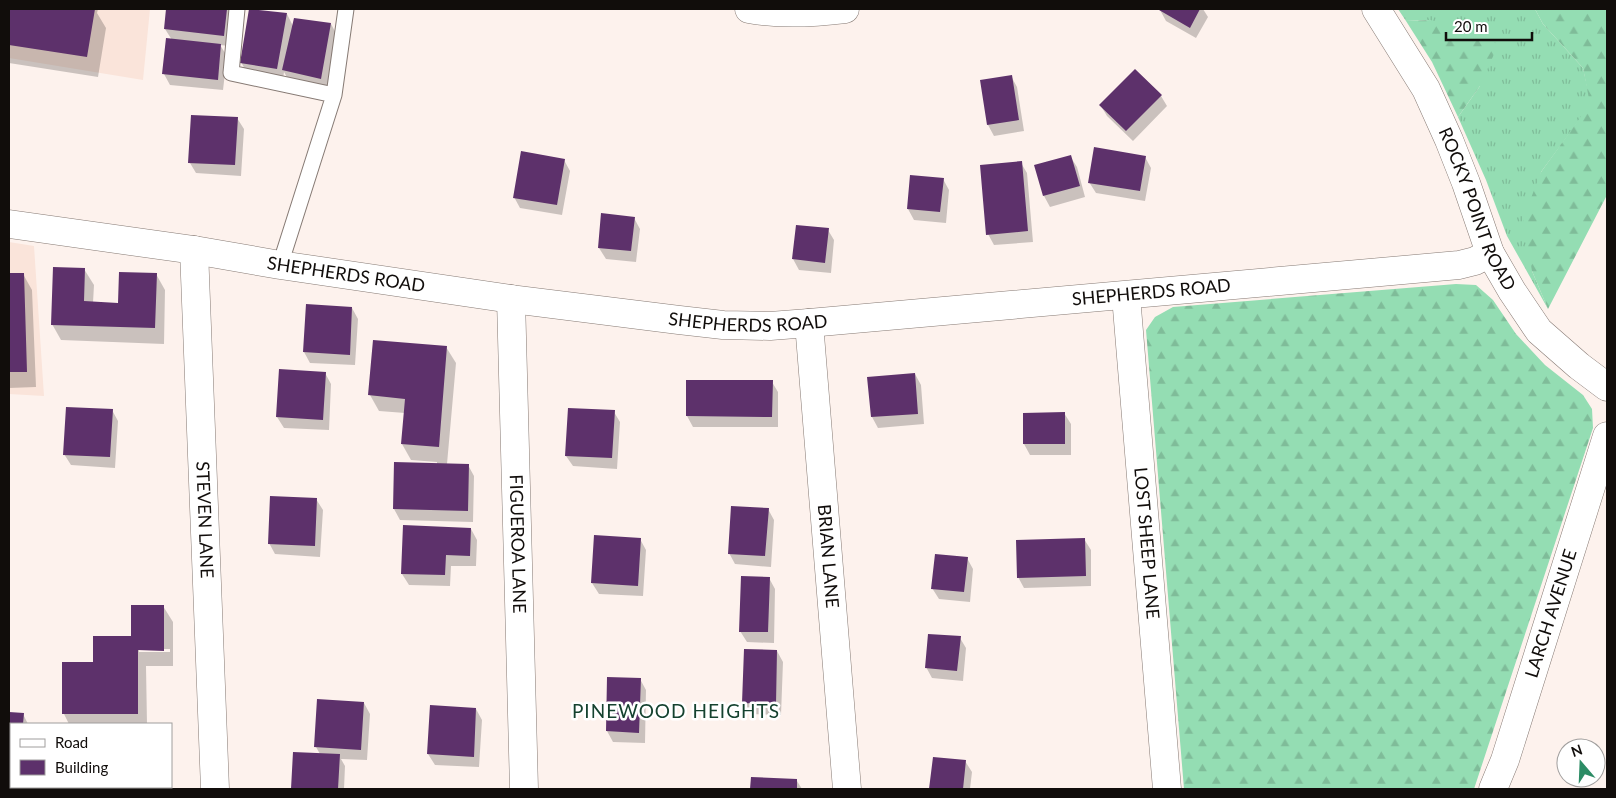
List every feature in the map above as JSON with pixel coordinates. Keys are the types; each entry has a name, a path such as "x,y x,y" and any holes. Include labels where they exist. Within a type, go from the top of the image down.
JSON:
{"street":[{"path":"750,9 766,12 816,12 845,9"},
{"name":"ROCKY POINT ROAD","path":"1376,9 1426,89 1449,140 1490,253 1512,291 1539,331 1579,366 1607,387"},
{"name":"SHEPHERDS ROAD","path":"9,224 194,250 280,265 511,299 723,325 770,326 1459,266 1475,261 1490,253"},
{"name":"STEVEN LANE","path":"194,250 215,789"},
{"name":"LOST SHEEP LANE","path":"1126,296 1167,789"},
{"name":"FIGUEROA LANE","path":"511,299 524,789"},
{"name":"BRIAN LANE","path":"809,323 846,789"},
{"name":"LARCH AVENUE","path":"1493,789 1505,760 1607,436"}],"lane":[{"path":"237,9 231,73 334,95"},
{"path":"280,265 334,95 346,9"}],"shaded area":[{"path":"9,9 150,9 143,80 9,58"},
{"path":"9,242 34,246 44,396 9,394"}],"green space":[{"path":"1398,9 1535,9 1543,24 1583,68 1591,104 1541,172 1532,271 1548,309 1507,236 1486,180 1458,117 1480,86 1430,20 1406,21"},
{"path":"1535,9 1607,9 1607,195 1548,309 1532,271 1523,219 1541,172 1590,104 1583,68 1543,24"},
{"path":"1430,20 1476,29 1498,45 1480,86 1458,117 1432,62 1406,21"},
{"path":"1456,284 1476,285 1493,300 1516,334 1545,365 1583,395 1592,409 1593,428 1474,789 1184,789 1146,330 1155,317 1173,307"}],"building":[{"path":"9,9 95,9 87,57 9,45"},
{"path":"166,9 227,9 224,36 164,29"},
{"path":"249,9 287,13 277,69 240,63"},
{"path":"1159,9 1200,9 1190,28"},
{"path":"294,18 331,23 321,79 282,70"},
{"path":"166,38 221,44 218,80 162,74"},
{"path":"1135,69 1162,95 1126,131 1099,105"},
{"path":"1012,75 1019,120 987,125 980,80"},
{"path":"191,115 238,117 235,165 188,163"},
{"path":"1094,147 1146,156 1140,191 1088,183"},
{"path":"521,151 565,159 557,205 513,198"},
{"path":"1071,155 1080,186 1043,196 1034,165"},
{"path":"1022,161 1028,231 986,235 980,165"},
{"path":"910,175 944,178 940,212 907,209"},
{"path":"601,213 635,217 631,251 598,248"},
{"path":"796,225 829,228 825,263 792,259"},
{"path":"53,267 85,268 84,301 118,303 119,272 157,273 155,328 51,325"},
{"path":"9,273 24,273 27,372 9,372"},
{"path":"306,304 352,307 350,355 303,352"},
{"path":"373,340 447,346 439,447 401,444 405,399 368,395"},
{"path":"279,369 326,372 323,420 276,417"},
{"path":"915,373 918,414 871,417 867,377"},
{"path":"686,380 773,380 772,417 686,416"},
{"path":"66,407 113,409 110,457 63,455"},
{"path":"568,408 615,410 612,458 565,456"},
{"path":"1065,412 1065,444 1023,444 1023,413"},
{"path":"394,462 469,464 468,511 393,509"},
{"path":"270,496 317,498 315,546 268,544"},
{"path":"731,506 769,508 765,556 728,554"},
{"path":"403,525 471,528 470,556 446,555 445,575 401,574"},
{"path":"594,535 641,538 638,586 591,583"},
{"path":"1085,538 1086,576 1017,578 1016,540"},
{"path":"935,554 968,557 964,592 931,589"},
{"path":"741,576 770,577 768,632 739,632"},
{"path":"131,605 164,605 164,651 138,650 138,714 62,714 62,662 93,662 93,636 131,636"},
{"path":"928,634 961,636 957,671 925,668"},
{"path":"744,649 777,650 776,704 742,703"},
{"path":"607,677 641,678 639,733 606,731"},
{"path":"317,699 364,702 361,750 314,747"},
{"path":"430,705 476,708 474,757 427,754"},
{"path":"9,712 24,713 23,723 10,723 9,758"},
{"path":"293,752 340,754 338,789 291,789"},
{"path":"933,757 966,760 963,789 929,789"},
{"path":"751,777 797,779 797,789 750,789"}],"district":[{"name":"PINEWOOD HEIGHTS","path":"676,711"}]}
